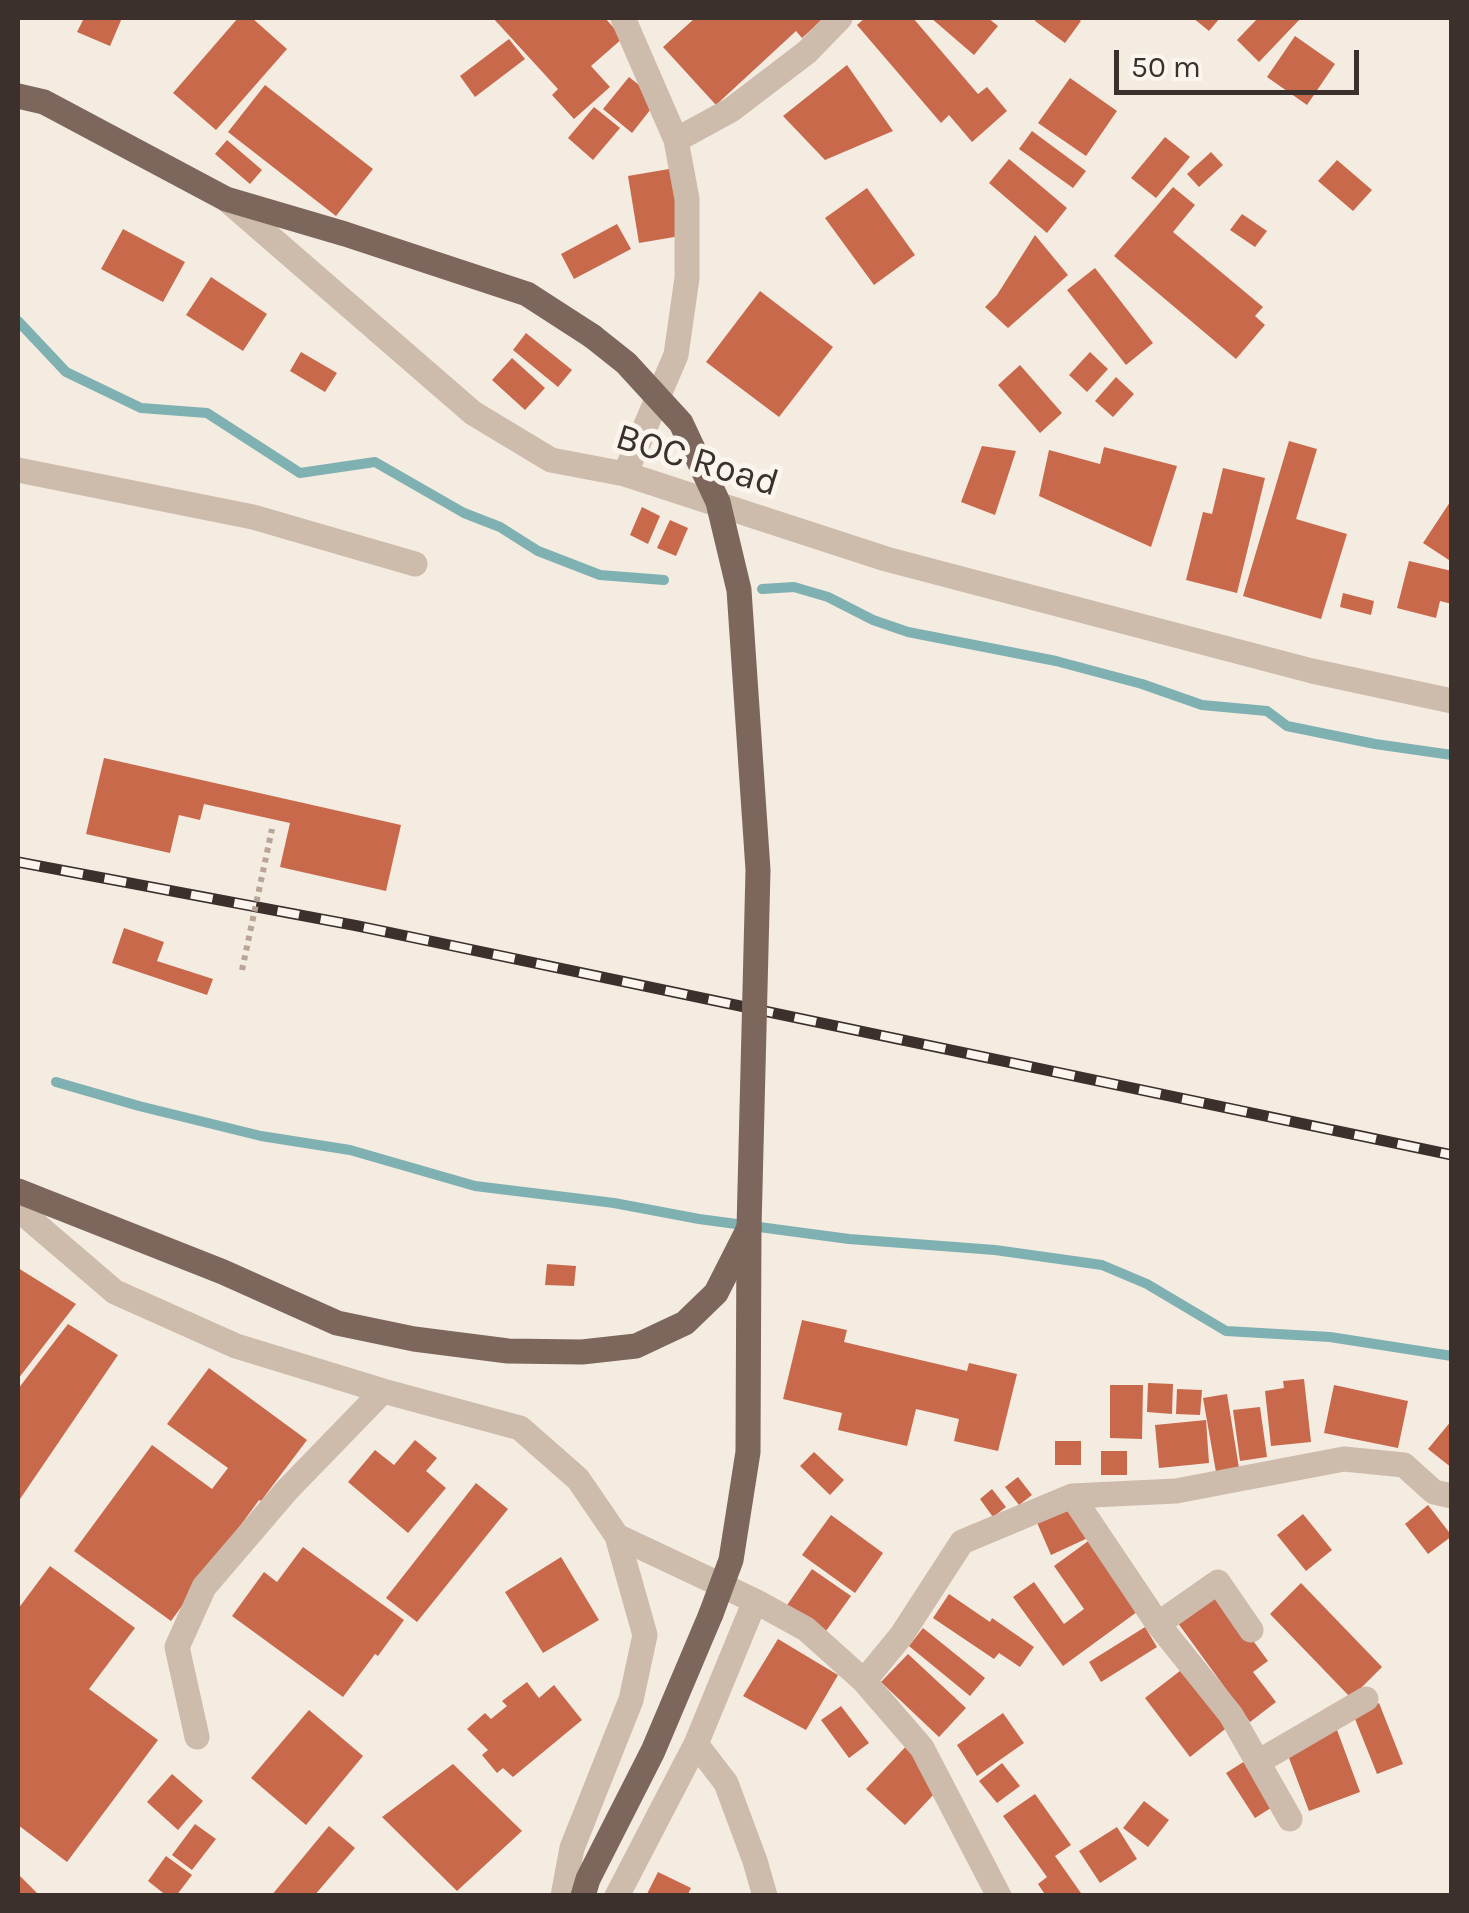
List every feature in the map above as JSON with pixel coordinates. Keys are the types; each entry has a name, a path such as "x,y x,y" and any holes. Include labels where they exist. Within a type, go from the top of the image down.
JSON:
{"main road":[{"name":"BOC Road","path":"18,96 44,102 226,199"},
{"path":"226,199 527,294 592,336 626,363 681,422 718,502 739,590 758,870 748,1452 730,1560 711,1614 653,1751 585,1888"},
{"path":"18,1192 223,1272 337,1323 414,1339 508,1350 582,1352 636,1346 684,1323 716,1293 749,1228"}],"street":[{"path":"623,18 676,140 687,199 687,278 676,355 625,474"},
{"path":"676,140 731,110 807,52 840,18"},
{"name":"BOC Road","path":"226,199 473,413 550,460 625,474 886,560 1312,671 1452,701"},
{"path":"18,470 253,517 415,564"},
{"path":"18,1209 116,1292 236,1346 520,1428 578,1478 617,1536 646,1635 632,1700 572,1848 562,1896"},
{"path":"197,1737 178,1646 204,1586 287,1490 382,1391"},
{"path":"864,1681 901,1636 962,1542 1072,1496 1176,1491 1344,1459 1404,1465 1434,1492 1452,1496"},
{"path":"1072,1496 1158,1624 1232,1716 1290,1819"},
{"path":"617,1536 755,1601 806,1630 864,1681 922,1748 1000,1896"},
{"path":"1158,1624 1218,1582 1251,1630"},
{"path":"617,1896 696,1744 755,1601"},
{"path":"1258,1762 1366,1699"},
{"path":"696,1744 726,1783 765,1896"}],"path":[{"path":"242,970 272,829"}],"building":[{"path":"84,18 122,18 110,46 77,32"},
{"path":"238,18 252,18 287,49 216,130 173,93"},
{"path":"493,18 605,18 623,38 591,66 610,87 574,119 552,95 558,89"},
{"path":"695,18 824,18 802,38 796,31 716,105 663,47"},
{"path":"865,18 913,18 978,94 987,87 1007,111 972,142 949,115 941,123 857,25"},
{"path":"931,18 988,18 998,26 974,55"},
{"path":"1193,18 1220,18 1209,31"},
{"path":"1258,18 1301,18 1259,62 1237,40"},
{"path":"1035,21 1081,21 1065,43"},
{"path":"1295,36 1335,64 1307,105 1267,77"},
{"path":"509,39 525,59 475,97 460,76"},
{"path":"847,65 893,131 825,160 783,116"},
{"path":"629,77 658,100 632,133 603,109"},
{"path":"1070,78 1117,111 1086,156 1038,123"},
{"path":"265,85 373,169 336,216 228,132"},
{"path":"594,107 620,128 593,160 568,138"},
{"path":"1032,131 1086,171 1073,188 1019,149"},
{"path":"1165,137 1190,157 1156,198 1131,178"},
{"path":"227,140 262,170 250,184 215,154"},
{"path":"1211,152 1223,165 1199,187 1187,174"},
{"path":"1009,159 1067,208 1047,233 989,183"},
{"path":"1337,160 1372,190 1353,211 1318,181"},
{"path":"675,168 686,235 639,243 628,176"},
{"path":"1173,187 1195,205 1173,232 1263,307 1255,316 1265,325 1236,359 1114,256"},
{"path":"867,188 915,255 874,285 825,218"},
{"path":"1242,214 1267,231 1255,247 1230,230"},
{"path":"617,224 631,249 574,279 561,254"},
{"path":"123,229 185,262 163,302 101,269"},
{"path":"1035,235 1068,275 1008,328 985,307 997,295"},
{"path":"1095,268 1153,343 1126,365 1067,290"},
{"path":"211,277 267,314 243,351 186,315"},
{"path":"760,291 833,347 779,417 706,362"},
{"path":"526,333 572,370 558,387 513,350"},
{"path":"301,352 337,373 325,392 290,371"},
{"path":"1090,352 1108,369 1087,392 1069,375"},
{"path":"512,358 545,388 525,410 492,380"},
{"path":"1020,365 1062,413 1040,433 998,385"},
{"path":"1116,377 1134,394 1113,417 1095,401"},
{"path":"1289,441 1317,449 1296,519 1347,534 1321,619 1243,596"},
{"path":"982,446 1016,451 995,515 961,502"},
{"path":"1104,447 1177,466 1151,547 1039,496 1049,450 1100,464"},
{"path":"1223,468 1265,478 1237,593 1186,580 1203,512 1212,514"},
{"path":"1452,499 1452,562 1423,543"},
{"path":"642,507 660,516 648,544 630,535"},
{"path":"670,520 688,528 676,556 657,548"},
{"path":"1409,561 1452,571 1452,604 1440,601 1436,618 1397,608"},
{"path":"1343,593 1374,601 1371,615 1340,607"},
{"path":"104,758 401,825 386,891 280,867 290,823 204,804 200,820 179,815 170,853 86,834"},
{"path":"124,928 164,942 157,961 213,979 207,995 112,963"},
{"path":"547,1264 576,1266 574,1286 545,1285"},
{"path":"18,1268 76,1304 18,1379"},
{"path":"802,1320 847,1330 844,1342 967,1371 969,1363 1017,1374 998,1451 954,1441 959,1419 916,1409 907,1446 838,1430 842,1413 783,1399"},
{"path":"68,1324 118,1355 18,1502 18,1389"},
{"path":"209,1368 307,1440 171,1621 74,1551 152,1445 212,1489 228,1468 167,1424"},
{"path":"1304,1379 1311,1442 1271,1446 1265,1391 1284,1388 1283,1381"},
{"path":"1148,1383 1173,1384 1172,1414 1147,1412"},
{"path":"1110,1385 1143,1385 1142,1439 1110,1438"},
{"path":"1334,1385 1408,1401 1398,1448 1324,1433"},
{"path":"1177,1389 1202,1390 1200,1415 1176,1414"},
{"path":"1227,1394 1239,1468 1216,1472 1203,1398"},
{"path":"1260,1407 1267,1457 1240,1461 1233,1410"},
{"path":"1206,1420 1209,1463 1159,1468 1155,1425"},
{"path":"1452,1420 1452,1468 1428,1449"},
{"path":"415,1440 437,1458 426,1471 446,1488 408,1533 348,1482 375,1450 394,1465"},
{"path":"1055,1441 1081,1441 1081,1465 1055,1465"},
{"path":"1101,1451 1127,1451 1127,1475 1101,1475"},
{"path":"814,1452 844,1480 830,1495 800,1466"},
{"path":"1018,1477 1032,1495 1019,1505 1005,1487"},
{"path":"476,1483 508,1509 417,1622 386,1598"},
{"path":"992,1489 1006,1507 993,1517 980,1499"},
{"path":"1073,1500 1090,1537 1051,1555 1035,1518"},
{"path":"1428,1505 1452,1536 1428,1554 1405,1524"},
{"path":"1303,1514 1332,1550 1306,1571 1277,1535"},
{"path":"831,1515 883,1553 855,1593 802,1555"},
{"path":"1091,1539 1141,1609 1063,1666 1013,1597 1034,1582 1064,1624 1084,1609 1054,1566"},
{"path":"303,1547 404,1620 343,1697 232,1616 264,1572 277,1582"},
{"path":"561,1557 599,1620 543,1653 505,1592"},
{"path":"50,1566 135,1628 89,1689 158,1740 67,1862 18,1825 18,1609"},
{"path":"812,1569 851,1596 821,1638 783,1611"},
{"path":"1301,1583 1382,1667 1351,1698 1270,1614"},
{"path":"1215,1589 1268,1661 1253,1672 1276,1702 1250,1722 1175,1619"},
{"path":"949,1594 1034,1647 1020,1667 999,1653 994,1659 933,1618"},
{"path":"1145,1627 1157,1647 1101,1682 1089,1662"},
{"path":"923,1628 985,1678 970,1696 909,1646"},
{"path":"778,1639 838,1675 806,1730 743,1696"},
{"path":"908,1654 966,1708 939,1737 881,1682"},
{"path":"1189,1664 1234,1722 1190,1757 1145,1698"},
{"path":"527,1682 539,1698 554,1685 582,1720 513,1777 503,1768 497,1773 482,1755 488,1750 467,1729 485,1713 491,1719 507,1706 502,1701"},
{"path":"1379,1703 1403,1764 1377,1774 1353,1714"},
{"path":"841,1706 869,1743 849,1758 821,1720"},
{"path":"309,1710 363,1756 306,1825 251,1778"},
{"path":"1003,1713 1024,1743 977,1776 957,1745"},
{"path":"1337,1730 1360,1792 1309,1811 1286,1750"},
{"path":"911,1741 950,1777 905,1825 866,1789"},
{"path":"1256,1754 1285,1799 1255,1818 1226,1773"},
{"path":"1002,1763 1020,1786 997,1803 979,1781"},
{"path":"453,1764 522,1831 457,1891 382,1817"},
{"path":"172,1774 203,1801 178,1830 147,1802"},
{"path":"1035,1794 1071,1845 1055,1856 1083,1896 1046,1896 1038,1884 1047,1877 1003,1816"},
{"path":"1144,1801 1169,1820 1148,1847 1123,1828"},
{"path":"195,1824 216,1839 192,1870 172,1855"},
{"path":"329,1826 355,1848 314,1896 271,1896"},
{"path":"1117,1827 1137,1859 1100,1883 1079,1851"},
{"path":"166,1856 192,1875 176,1896 167,1896 148,1881"},
{"path":"658,1872 691,1888 687,1896 646,1896"},
{"path":"18,1874 40,1896 18,1896"}],"waterway":[{"path":"18,321 66,372 141,408 207,413 300,473 375,462 538,551 600,575 664,580"},
{"path":"762,589 794,587 828,597 873,620 908,632 1056,661 1202,705 1267,711 1287,726 1452,755"},
{"path":"56,1082 261,1136 350,1150 475,1186 849,1239 995,1250 1102,1265 1147,1284 1226,1331 1330,1337 1452,1356"}],"railway":[{"path":"18,862 358,926 1452,1155"}]}
